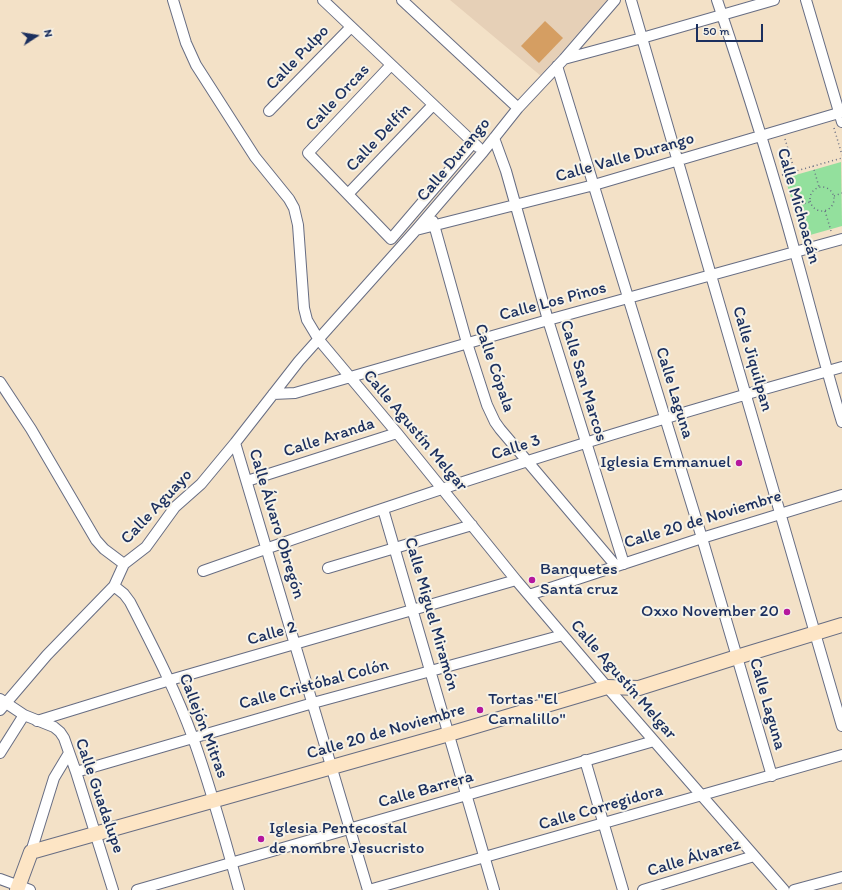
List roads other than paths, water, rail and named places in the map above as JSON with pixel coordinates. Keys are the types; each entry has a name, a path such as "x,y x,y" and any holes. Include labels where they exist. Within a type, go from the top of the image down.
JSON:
{"street":[{"name":"Calle Agustín Melgar","path":"173,0 186,43 196,66 252,154 289,199 294,208 298,226 304,308 307,320 319,340 443,489 516,580 784,890"},
{"path":"402,0 518,108"},
{"name":"Calle Durango","path":"319,340 431,213 518,108 561,63 615,0"},
{"name":"Calle Jiquilpan","path":"631,0 842,726"},
{"name":"Calle Michoacán","path":"717,0 761,135 842,422"},
{"path":"561,63 722,14 774,0"},
{"path":"806,0 839,119"},
{"path":"325,1 350,27 483,152"},
{"name":"Calle Pulpo","path":"269,111 350,27"},
{"name":"Calle Laguna","path":"561,63 594,185 702,538 772,776"},
{"name":"Calle Orcas","path":"348,194 308,152 391,65"},
{"name":"Calle Delfín","path":"348,194 433,105"},
{"name":"Calle Valle Durango","path":"416,230 594,185 761,135 839,119"},
{"name":"Calle San Marcos","path":"494,138 506,171 548,320 586,443 620,565"},
{"path":"348,194 391,239 473,143"},
{"name":"Calle Cópala","path":"431,213 467,343 491,414 500,429 527,461 620,565"},
{"name":"Calle Los Pinos","path":"273,394 294,393 350,378 548,320 711,276 795,252 839,234"},
{"name":"Calle Aguayo","path":"2,704 114,586 124,564 146,547 178,504 197,488 235,443 298,361 319,340"},
{"name":"Calle 3","path":"203,571 267,548 527,461 842,367"},
{"path":"0,382 38,441 96,540 104,549 124,564"},
{"name":"Calle Aranda","path":"247,481 397,433"},
{"name":"Calle Álvaro Obregón","path":"235,443 369,890"},
{"name":"Calle 20 de Noviembre","path":"529,595 702,538 842,495"},
{"name":"Calle Miguel Miramón","path":"383,509 486,857 494,890"},
{"path":"328,568 472,525"},
{"name":"Calle 2","path":"37,721 170,680 516,580"},
{"name":"Callejón Mitras","path":"114,586 128,598 170,680 193,738 214,800 240,890"},
{"name":"Calle 20 de Noviembre","path":"31,852 449,734 608,687 639,688 737,656 842,625"},
{"name":"Calle Cristóbal Colón","path":"76,772 313,704 563,635"},
{"name":"Calle Guadalupe","path":"2,704 37,721 54,727 60,732 76,772 113,890"},
{"path":"0,753 24,715"},
{"name":"Calle Barrera","path":"137,890 654,741"},
{"path":"0,879 22,889 31,852 54,778 69,753"},
{"name":"Calle Corregidora","path":"369,890 842,756"},
{"path":"585,760 623,890"},
{"name":"Calle Álvarez","path":"643,890 754,856"},
{"path":"794,890 842,877"}],"place":[{"name":"Iglesia Emmanuel","path":"739,463"},
{"name":"Banquetes Santa cruz","path":"532,580"},
{"name":"Oxxo November 20","path":"787,612"},
{"name":"Tortas \"El Carnalillo\"","path":"480,710"},
{"name":"Iglesia Pentecostal de nombre Jesucristo","path":"261,839"}]}
